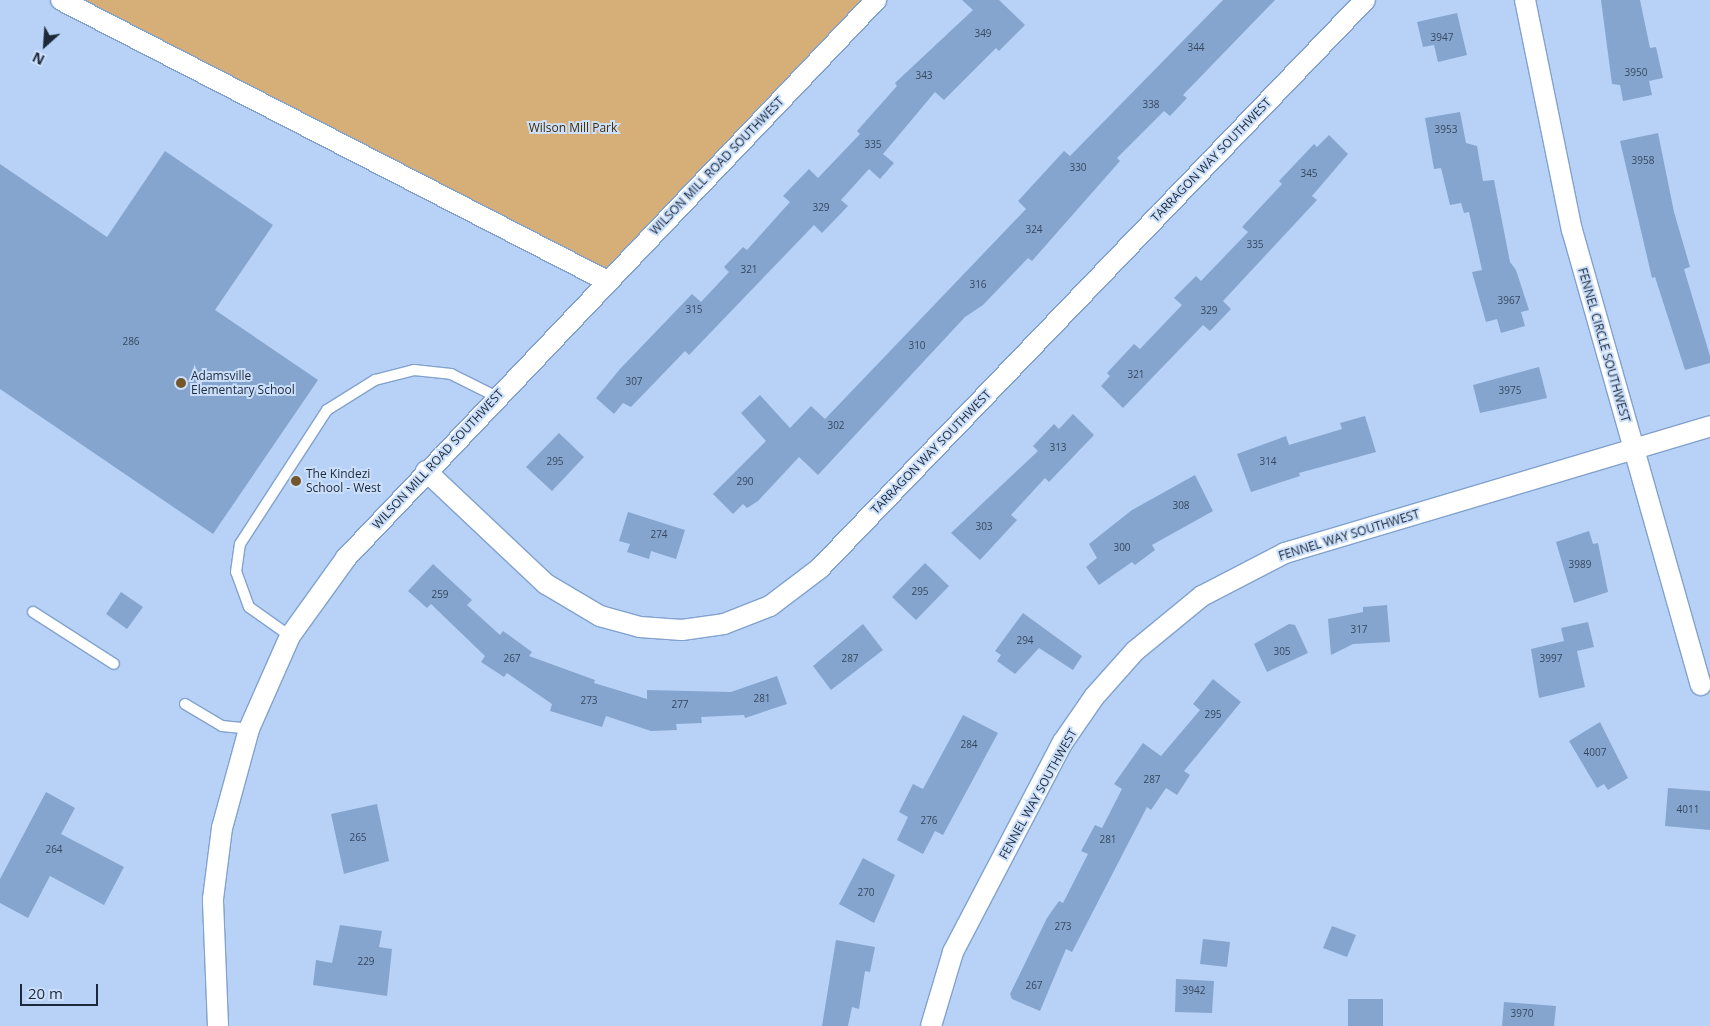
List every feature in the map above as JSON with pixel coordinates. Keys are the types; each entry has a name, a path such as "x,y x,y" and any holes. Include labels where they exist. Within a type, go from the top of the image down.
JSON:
{"street":[{"path":"61,0 607,281"},
{"name":"WILSON MILL ROAD SOUTHWEST","path":"218,1026 213,899 222,828 248,729 290,636 346,558 426,471 876,0"},
{"name":"TARRAGON WAY SOUTHWEST","path":"426,471 546,584 600,616 640,627 682,630 724,624 770,606 820,568 1365,0"},
{"name":"FENNEL CIRCLE SOUTHWEST","path":"1525,0 1572,230 1701,685"},
{"name":"FENNEL WAY SOUTHWEST","path":"931,1026 953,952 1063,742 1094,697 1136,650 1202,596 1285,553 1710,426"}],"lane":[{"path":"290,636 248,607 236,572 240,544 327,410 375,380 414,370 451,374 497,397"},
{"path":"33,612 114,664"},
{"path":"185,704 222,726 248,729"}],"green space":[{"name":"Wilson Mill Park","path":"63,0 867,0 601,291 222,78"}],"building":[{"path":"962,0 999,0 1025,25 999,51 996,48 944,100 935,92 883,154 894,163 880,179 869,169 841,200 848,206 822,233 814,225 689,355 685,351 631,407 623,403 614,414 596,398 620,369 692,294 701,302 729,272 724,267 743,247 747,250 790,202 783,196 809,169 818,178 860,134 857,131 897,86 895,83 973,10"},
{"path":"1223,0 1275,0 1183,95 1187,98 1170,116 1164,111 1117,158 1120,161 1032,261 1028,258 983,305 965,317 818,475 799,457 758,501 747,508 743,504 733,514 713,494 766,441 741,413 760,395 790,428 811,406 825,419 1026,209 1018,201 1064,151 1070,156"},
{"path":"1601,0 1640,0 1650,48 1656,47 1663,78 1649,81 1652,95 1623,101 1620,85 1612,84"},
{"path":"1457,13 1467,55 1438,62 1434,45 1423,47 1417,22"},
{"path":"1460,112 1466,143 1477,146 1483,181 1494,180 1510,262 1516,270 1529,310 1521,312 1525,326 1501,333 1497,319 1486,322 1472,272 1482,270 1469,212 1464,213 1461,203 1450,205 1441,168 1434,169 1425,118"},
{"path":"1658,133 1674,212 1690,267 1684,269 1710,356 1710,363 1685,370 1655,277 1652,278 1620,141"},
{"path":"1329,135 1348,154 1312,196 1317,200 1223,301 1231,309 1210,331 1203,325 1123,408 1101,386 1110,376 1107,373 1134,344 1140,349 1182,305 1174,298 1196,276 1201,281 1248,232 1242,227 1282,184 1279,181 1314,144 1317,147"},
{"path":"165,151 273,225 215,310 318,380 213,534 0,389 0,164 107,237"},
{"path":"1539,367 1547,398 1480,413 1473,385"},
{"path":"1073,414 1094,435 1049,482 1045,478 1011,515 1017,520 980,560 951,533 1038,451 1033,446 1054,424 1059,429"},
{"path":"1365,416 1376,452 1299,473 1300,476 1251,492 1237,454 1286,436 1289,445 1342,429 1340,423"},
{"path":"559,433 584,457 552,491 526,467"},
{"path":"1195,475 1213,511 1152,545 1155,550 1135,565 1132,562 1099,585 1086,567 1097,558 1089,544 1132,510"},
{"path":"628,512 685,530 676,559 651,551 649,559 627,552 630,544 619,541"},
{"path":"1589,531 1593,544 1598,543 1608,592 1574,603 1556,542"},
{"path":"925,563 949,586 916,620 892,597"},
{"path":"433,564 472,600 467,605 500,635 503,631 532,652 529,656 595,680 594,683 647,699 647,690 731,692 777,676 787,704 745,718 744,715 701,717 702,723 676,724 677,730 651,731 606,716 602,727 550,711 552,704 507,673 504,677 481,662 485,656 431,604 427,608 408,591"},
{"path":"121,592 143,607 127,629 106,614"},
{"path":"1387,605 1390,642 1353,644 1331,655 1328,619 1363,612 1363,607"},
{"path":"1023,613 1082,656 1073,670 1039,648 1015,674 997,661 1001,655 995,651"},
{"path":"1588,622 1594,647 1577,651 1585,687 1539,698 1531,649 1564,641 1561,628"},
{"path":"863,624 883,650 831,690 813,666"},
{"path":"1289,624 1295,625 1308,653 1267,672 1254,644"},
{"path":"1213,679 1241,702 1184,771 1190,775 1177,795 1166,788 1151,810 1147,807 1072,952 1066,949 1040,1011 1012,999 1010,994 1047,918 1059,901 1063,903 1088,854 1081,851 1095,825 1102,828 1122,789 1114,784 1143,743 1161,756 1200,710 1193,704"},
{"path":"963,715 998,733 943,835 935,831 923,854 897,840 908,817 899,812 913,784 923,789"},
{"path":"1600,722 1628,778 1608,790 1604,784 1597,788 1569,741"},
{"path":"1668,788 1710,791 1710,830 1665,826"},
{"path":"46,792 75,808 61,834 124,867 104,905 50,876 28,918 0,903 0,879"},
{"path":"377,804 389,861 344,874 331,814"},
{"path":"863,858 895,875 874,923 839,904"},
{"path":"340,925 382,931 379,947 392,949 387,996 313,985 316,960 332,963"},
{"path":"1332,926 1356,935 1347,957 1323,948"},
{"path":"1203,939 1230,942 1227,967 1200,964"},
{"path":"836,940 875,947 870,972 865,971 859,1009 852,1007 848,1026 822,1026"},
{"path":"1176,979 1214,981 1212,1013 1175,1012"},
{"path":"1348,999 1383,999 1383,1026 1348,1026"},
{"path":"1504,1002 1556,1006 1554,1026 1502,1026"}],"place":[{"name":"Adamsville Elementary School","path":"181,383"},
{"name":"The Kindezi School - West","path":"296,481"}]}
